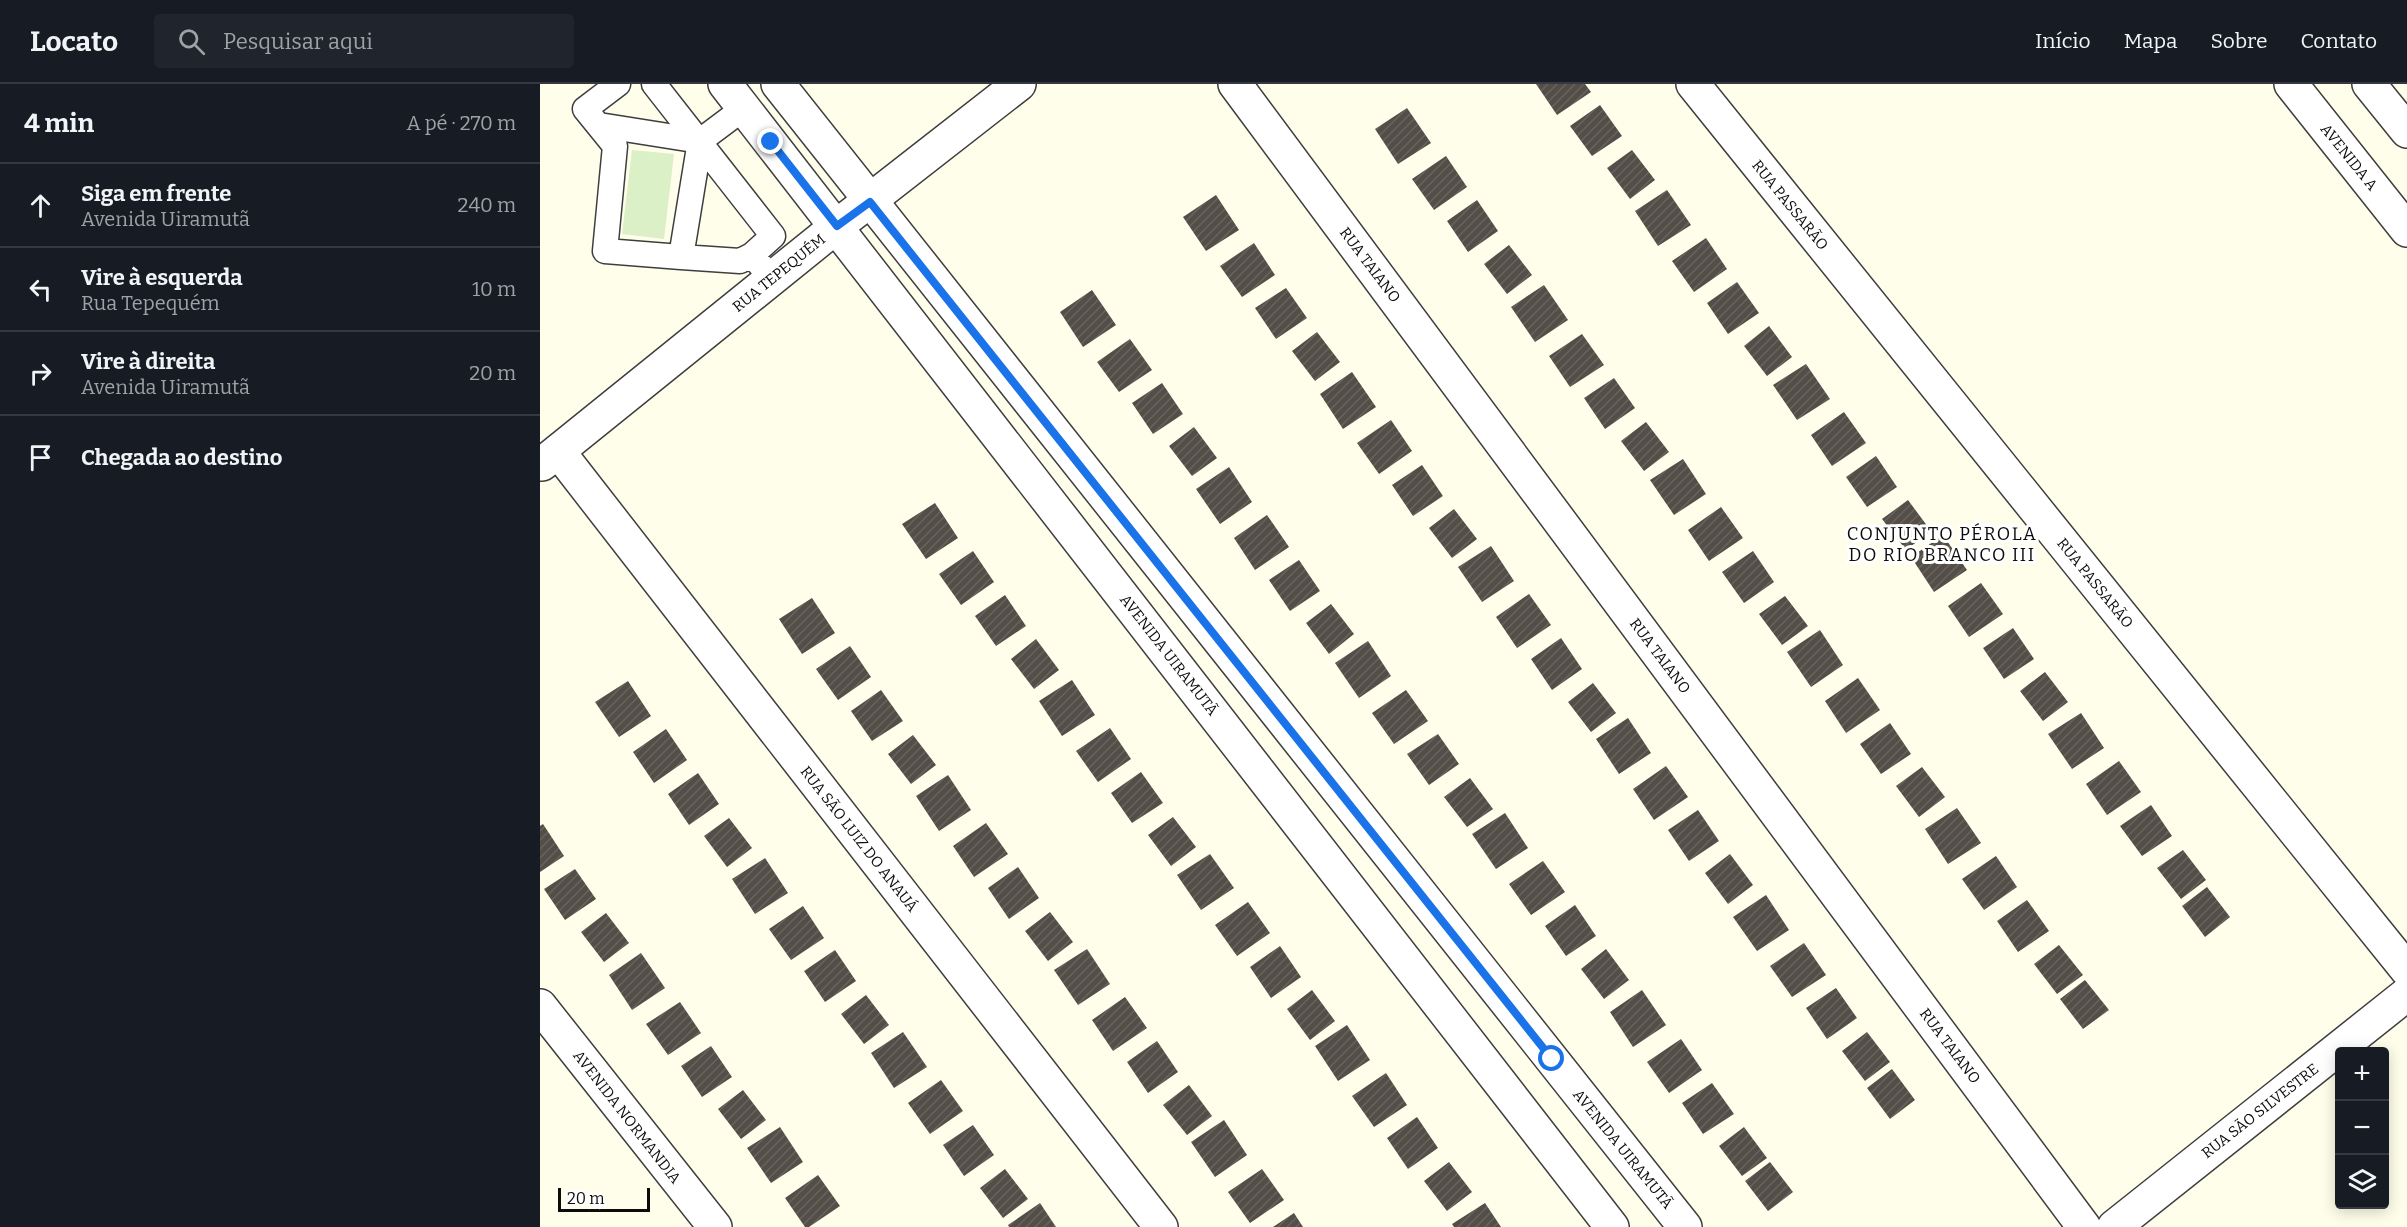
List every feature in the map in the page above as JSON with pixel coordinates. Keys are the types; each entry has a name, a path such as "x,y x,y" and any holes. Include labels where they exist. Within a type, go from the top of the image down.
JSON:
{"street":[{"path":"616,85 585,109 615,146 605,251 740,261 762,267 773,236 654,84"},
{"name":"AVENIDA UIRAMUTÃ","path":"778,84 1685,1227"},
{"name":"RUA TEPEQUÉM","path":"549,458 762,267 837,226 1019,84"},
{"name":"RUA TAIANO","path":"1235,84 2084,1227"},
{"name":"RUA PASSARÃO","path":"1693,84 2407,970"},
{"name":"AVENIDA A","path":"2291,84 2407,230"},
{"path":"2369,84 2407,131"},
{"path":"681,257 700,141 735,96"},
{"name":"AVENIDA UIRAMUTÃ","path":"735,96 1612,1227"},
{"path":"599,125 700,141"},
{"name":"RUA SÃO LUIZ DO ANAUÁ","path":"549,458 1161,1227"},
{"name":"RUA SÃO SILVESTRE","path":"2114,1227 2407,994"},
{"name":"AVENIDA NORMANDIA","path":"540,1006 715,1227"}],"green space":[{"path":"632,150 674,154 664,239 622,234"}],"building":[{"path":"1536,84 1585,84 1591,92 1557,115"},
{"path":"1600,105 1622,136 1592,156 1570,126"},
{"path":"1407,108 1431,143 1398,164 1375,129"},
{"path":"1632,150 1655,180 1630,199 1607,168"},
{"path":"1446,156 1467,187 1434,210 1412,179"},
{"path":"1667,190 1691,225 1658,246 1635,211"},
{"path":"1216,195 1239,230 1206,251 1183,217"},
{"path":"1477,200 1498,231 1468,252 1447,221"},
{"path":"1706,238 1727,269 1694,292 1672,261"},
{"path":"1254,243 1275,275 1242,297 1220,266"},
{"path":"1509,245 1532,275 1507,294 1484,264"},
{"path":"1737,282 1759,313 1728,334 1707,303"},
{"path":"1544,285 1568,320 1535,342 1511,307"},
{"path":"1286,288 1307,318 1276,339 1255,308"},
{"path":"1092,290 1116,325 1083,347 1060,312"},
{"path":"1769,326 1792,357 1767,376 1744,346"},
{"path":"1317,332 1340,362 1315,381 1292,351"},
{"path":"1582,334 1604,365 1570,387 1549,356"},
{"path":"1130,339 1152,370 1119,392 1097,362"},
{"path":"1806,364 1830,399 1797,420 1773,385"},
{"path":"1352,372 1376,407 1343,429 1320,394"},
{"path":"1614,378 1635,408 1605,429 1584,398"},
{"path":"1162,383 1183,414 1153,434 1132,403"},
{"path":"1844,412 1866,443 1832,466 1811,435"},
{"path":"1391,420 1412,451 1379,474 1357,443"},
{"path":"1646,422 1669,452 1644,471 1621,441"},
{"path":"1194,427 1217,458 1192,476 1169,446"},
{"path":"1876,456 1897,487 1867,507 1846,477"},
{"path":"1683,459 1706,494 1674,515 1650,480"},
{"path":"1422,465 1443,496 1413,516 1392,485"},
{"path":"1229,467 1252,502 1220,524 1196,489"},
{"path":"1908,500 1931,531 1906,550 1882,519"},
{"path":"935,503 958,538 926,559 902,524"},
{"path":"1721,507 1743,538 1709,561 1688,530"},
{"path":"1454,509 1477,539 1452,558 1429,528"},
{"path":"1267,515 1289,547 1255,570 1234,538"},
{"path":"1943,535 1967,570 1934,592 1911,557"},
{"path":"1491,546 1514,581 1482,602 1458,567"},
{"path":"973,551 994,582 961,605 939,574"},
{"path":"1753,551 1774,582 1744,603 1722,572"},
{"path":"1299,560 1320,591 1290,611 1269,580"},
{"path":"1981,583 2003,614 1969,637 1948,606"},
{"path":"1529,594 1551,625 1517,648 1496,617"},
{"path":"1005,595 1026,626 996,646 975,616"},
{"path":"1785,596 1808,626 1782,645 1759,614"},
{"path":"812,598 835,633 802,654 779,619"},
{"path":"1331,604 1354,634 1329,654 1306,623"},
{"path":"2013,628 2034,659 2004,679 1983,648"},
{"path":"1820,630 1843,665 1811,687 1787,652"},
{"path":"1561,638 1582,669 1552,690 1531,659"},
{"path":"1036,639 1059,670 1034,689 1011,659"},
{"path":"1368,641 1391,676 1359,698 1335,663"},
{"path":"850,646 871,677 838,700 816,669"},
{"path":"2045,672 2068,702 2043,721 2020,691"},
{"path":"1858,678 1880,710 1846,733 1825,701"},
{"path":"1072,680 1095,715 1062,736 1039,701"},
{"path":"628,681 651,716 619,737 595,702"},
{"path":"1593,683 1616,713 1591,732 1568,702"},
{"path":"881,690 903,721 872,741 851,711"},
{"path":"1406,690 1428,721 1394,744 1372,713"},
{"path":"2081,713 2104,748 2072,769 2048,734"},
{"path":"1628,718 1651,753 1619,774 1596,739"},
{"path":"1890,723 1911,754 1881,774 1860,744"},
{"path":"1110,728 1131,759 1098,782 1076,751"},
{"path":"666,729 687,760 654,783 633,752"},
{"path":"1438,734 1459,764 1429,785 1407,754"},
{"path":"913,735 936,765 911,784 888,754"},
{"path":"2119,761 2141,792 2107,815 2086,784"},
{"path":"1666,766 1688,797 1654,820 1633,789"},
{"path":"1922,767 1945,797 1919,817 1896,786"},
{"path":"1141,772 1163,803 1132,823 1111,793"},
{"path":"698,773 719,804 689,825 668,794"},
{"path":"948,775 971,810 939,831 916,796"},
{"path":"1470,778 1493,809 1467,827 1444,797"},
{"path":"2151,805 2172,836 2142,856 2120,826"},
{"path":"1957,808 1981,843 1948,864 1925,829"},
{"path":"1698,810 1719,841 1689,861 1668,830"},
{"path":"1505,813 1528,848 1496,869 1472,834"},
{"path":"1173,817 1196,847 1171,866 1148,835"},
{"path":"729,818 752,848 727,867 704,836"},
{"path":"986,823 1008,854 974,877 953,846"},
{"path":"543,824 564,856 540,872 540,826"},
{"path":"2183,850 2206,880 2181,899 2157,868"},
{"path":"1210,854 1234,888 1201,910 1177,875"},
{"path":"1730,854 1753,885 1728,904 1705,873"},
{"path":"1996,856 2017,887 1984,910 1962,879"},
{"path":"765,858 788,893 755,914 732,879"},
{"path":"1543,861 1565,892 1531,915 1509,884"},
{"path":"1018,867 1039,898 1009,919 988,888"},
{"path":"575,869 596,899 565,920 544,889"},
{"path":"2207,887 2230,917 2205,937 2182,906"},
{"path":"1766,895 1789,930 1757,951 1733,917"},
{"path":"2027,900 2049,931 2018,952 1997,921"},
{"path":"1248,902 1270,933 1237,956 1215,925"},
{"path":"1575,905 1596,936 1566,956 1545,926"},
{"path":"803,906 824,938 791,960 769,929"},
{"path":"1050,912 1073,942 1048,961 1025,931"},
{"path":"606,913 629,943 604,962 581,932"},
{"path":"1804,943 1826,975 1792,997 1770,966"},
{"path":"2059,945 2083,975 2057,994 2034,964"},
{"path":"1280,946 1301,977 1271,998 1250,967"},
{"path":"1087,949 1110,984 1078,1005 1054,970"},
{"path":"1606,949 1629,980 1604,999 1581,969"},
{"path":"835,950 856,981 825,1002 804,971"},
{"path":"641,953 665,988 632,1010 609,975"},
{"path":"2085,980 2109,1010 2083,1029 2060,999"},
{"path":"1836,988 1857,1018 1827,1039 1806,1008"},
{"path":"1312,990 1335,1021 1310,1040 1287,1009"},
{"path":"1642,990 1666,1025 1633,1047 1610,1012"},
{"path":"866,995 889,1025 864,1044 841,1014"},
{"path":"1125,997 1147,1028 1113,1051 1092,1020"},
{"path":"680,1002 701,1033 668,1055 646,1024"},
{"path":"1347,1025 1370,1060 1338,1081 1315,1046"},
{"path":"903,1032 927,1067 894,1088 871,1053"},
{"path":"1867,1032 1890,1062 1865,1081 1842,1051"},
{"path":"1681,1039 1702,1070 1669,1093 1647,1062"},
{"path":"1157,1041 1178,1072 1148,1093 1127,1062"},
{"path":"711,1046 732,1077 702,1097 681,1066"},
{"path":"1892,1069 1915,1100 1890,1119 1867,1088"},
{"path":"1386,1073 1407,1105 1374,1127 1352,1096"},
{"path":"941,1080 963,1111 930,1134 908,1103"},
{"path":"1712,1083 1734,1114 1703,1134 1682,1103"},
{"path":"1189,1085 1212,1116 1187,1135 1163,1105"},
{"path":"743,1090 766,1120 741,1139 718,1109"},
{"path":"1417,1117 1438,1148 1408,1169 1387,1138"},
{"path":"1224,1120 1247,1155 1215,1177 1191,1142"},
{"path":"973,1125 994,1155 964,1176 943,1145"},
{"path":"780,1127 803,1162 771,1183 747,1148"},
{"path":"1744,1127 1767,1158 1742,1176 1719,1146"},
{"path":"1449,1162 1472,1192 1447,1211 1424,1181"},
{"path":"1770,1162 1793,1192 1768,1211 1745,1181"},
{"path":"1005,1169 1028,1199 1003,1218 980,1188"},
{"path":"1262,1169 1284,1200 1250,1223 1228,1192"},
{"path":"818,1175 840,1206 809,1227 805,1227 785,1198"},
{"path":"1040,1203 1056,1227 1009,1227 1008,1225"},
{"path":"1485,1203 1501,1227 1454,1227 1452,1224"},
{"path":"1294,1213 1303,1227 1273,1227"}],"district":[{"name":"CONJUNTO PÉROLA DO RIO BRANCO III","path":"1942,544"}],"route":[{"path":"771,142 837,226 870,202 1552,1059"}]}
